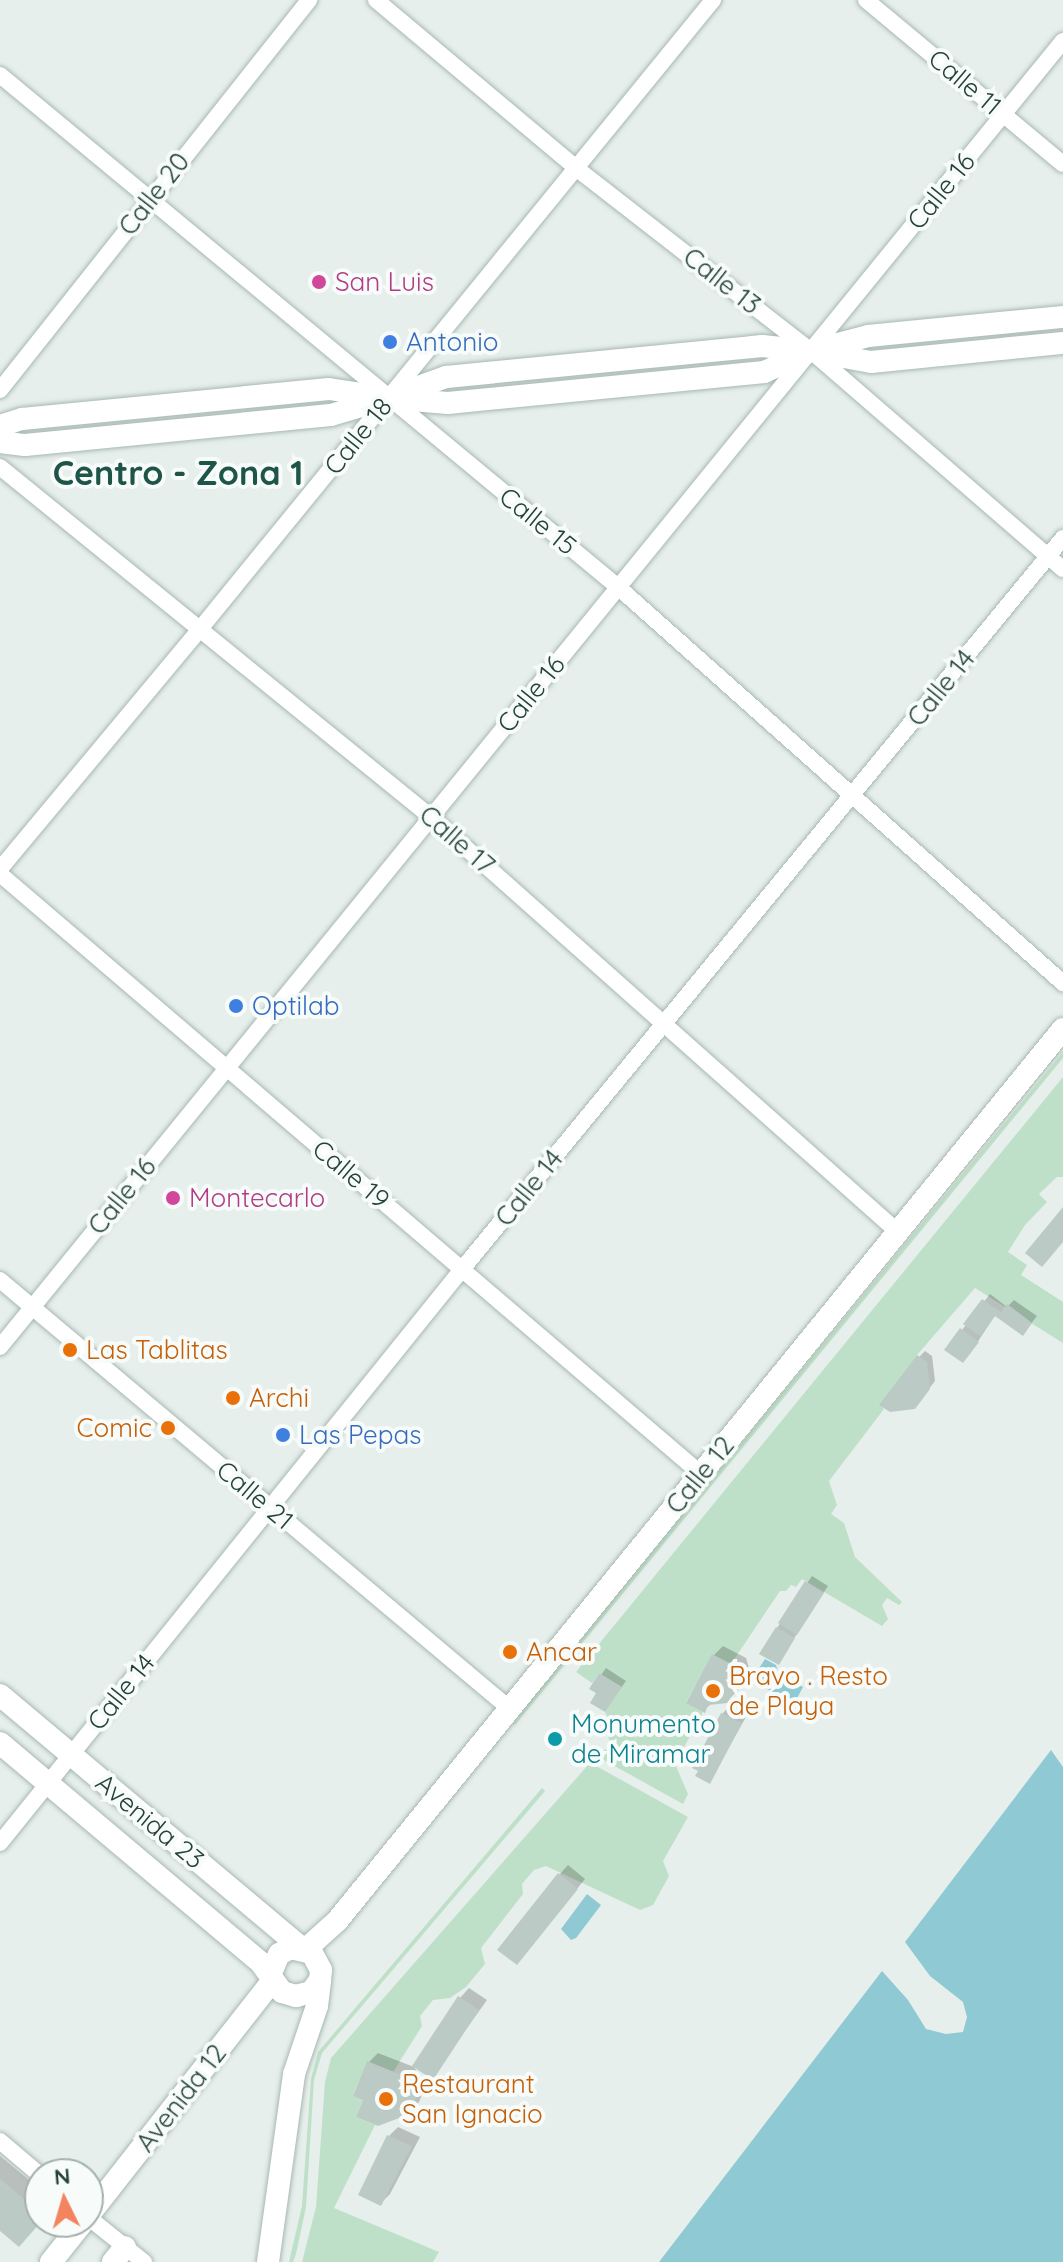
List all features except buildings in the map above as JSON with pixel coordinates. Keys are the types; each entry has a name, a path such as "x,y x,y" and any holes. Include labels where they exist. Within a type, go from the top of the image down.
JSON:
{"main road":[{"path":"0,426 22,419 329,389 448,403 764,372 811,351 868,336 1063,317"},
{"path":"811,351 871,362 1063,343"},
{"path":"0,442 25,445 331,415 388,398"},
{"name":"Calle 12","path":"303,1948 337,1921 1063,1029"},
{"name":"Avenida 23","path":"0,1695 303,1948"},
{"name":"Avenida 23","path":"0,1743 272,1977"},
{"name":"Calle 12","path":"268,2262 293,2083 317,2006 320,1975 337,1921"},
{"path":"303,1948 317,1958 320,1975 311,1992 296,1996 282,1992 272,1977 279,1954 303,1948"},
{"name":"Avenida 12","path":"104,2195 272,1977"},
{"path":"51,2262 70,2238"}],"street":[{"name":"Calle 20","path":"0,390 309,0"},
{"name":"Calle 13","path":"376,0 576,168 811,351 1063,569"},
{"name":"Calle 18","path":"0,872 713,0"},
{"name":"Calle 11","path":"866,0 1063,164"},
{"name":"Calle 16","path":"0,1347 1063,41"},
{"name":"Calle 15","path":"0,75 618,587 1063,983"},
{"name":"Calle 17","path":"0,467 431,817 898,1232"},
{"name":"Calle 14","path":"0,1843 463,1268 1063,538"},
{"name":"Calle 19","path":"0,872 701,1474"},
{"name":"Calle 21","path":"0,1280 510,1709"},
{"path":"0,2141 24,2161"},
{"path":"104,2236 119,2255 144,2262"}],"green space":[{"path":"1063,1052 1063,1058 515,1725 512,1722"},
{"path":"1063,1077 1063,1177 1057,1177 1039,1194 1047,1202 1025,1225 1008,1252 1027,1265 1021,1275 1063,1302 1063,1343 975,1288 917,1355 880,1405 884,1409 829,1481 837,1505 831,1514 844,1523 855,1557 902,1602 899,1605 887,1598 882,1605 888,1619 882,1626 802,1579 796,1587 791,1585 786,1591 780,1591 731,1664 712,1655 686,1702 703,1712 675,1764 688,1794 683,1804 602,1759 604,1750 610,1749 608,1733 614,1731 605,1712 621,1687 599,1673 592,1683 576,1672"},
{"path":"588,1765 598,1767 688,1817 663,1861 669,1876 653,1905 640,1910 546,1866 534,1870 522,1884 523,1894 481,1948 485,1964 466,1987 450,1998 433,2000 420,2016 422,2026 393,2072 367,2062 353,2095 363,2100 356,2117 375,2125 334,2208 439,2252 433,2262 302,2262 316,2207 325,2082 331,2058"},
{"path":"542,1788 545,1791 322,2053 314,2080 306,2207 296,2254 293,2262 289,2262 302,2206 311,2079 318,2052"}],"water":[{"path":"765,1659 776,1665 779,1675 803,1687 795,1702 765,1688 758,1670"},
{"path":"1051,1750 1063,1767 1063,2262 659,2262 882,1971 908,2000 926,2029 946,2034 963,2032 967,2017 963,2002 930,1976 905,1942"},
{"path":"587,1894 601,1905 576,1938 571,1940 561,1929"}],"place":[{"name":"San Luis","path":"319,282"},
{"name":"Antonio","path":"390,342"},
{"name":"Optilab","path":"236,1006"},
{"name":"Montecarlo","path":"173,1198"},
{"name":"Las Tablitas","path":"70,1350"},
{"name":"Archi","path":"233,1398"},
{"name":"Comic","path":"168,1428"},
{"name":"Las Pepas","path":"283,1435"},
{"name":"Ancar","path":"510,1652"},
{"name":"Bravo . Resto de Playa","path":"713,1691"},
{"name":"Monumento de Miramar","path":"555,1739"},
{"name":"Restaurant San Ignacio","path":"386,2099"}],"district":[{"name":"Centro - Zona 1","path":"178,473"}]}
